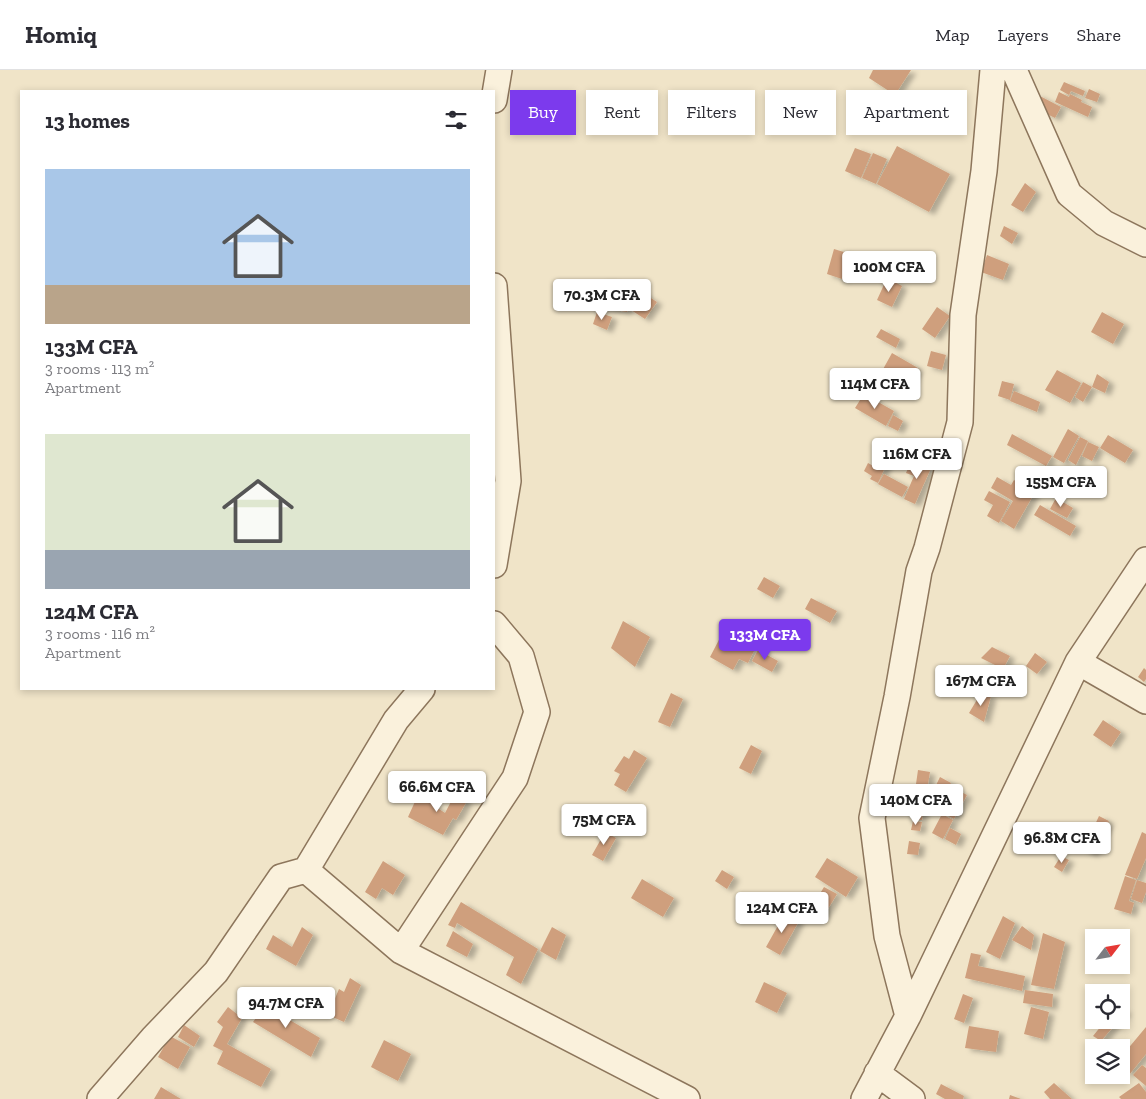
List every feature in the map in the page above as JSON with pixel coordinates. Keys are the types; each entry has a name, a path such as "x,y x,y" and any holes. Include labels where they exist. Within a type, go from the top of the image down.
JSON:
{"street":[{"path":"495,94 499,70"},
{"path":"908,1016 886,936 872,818 897,697 919,571 927,548 960,422 963,315 984,171 993,70"},
{"path":"1014,70 1069,194 1104,223 1146,244"},
{"path":"495,300 508,481 495,559"},
{"path":"864,1099 876,1073 908,1016 1078,662 1146,560"},
{"path":"401,950 515,778 537,712 521,656 495,625"},
{"path":"1078,662 1146,701"},
{"path":"100,1099 153,1038 216,972 281,877 306,870 396,720 421,690"},
{"path":"306,870 401,950 687,1099"},
{"path":"876,1073 912,1099"}],"building":[{"path":"873,70 911,70 898,90 887,90 869,78"},
{"path":"1064,82 1085,91 1083,96 1071,91 1069,95 1060,90"},
{"path":"1089,89 1100,94 1097,102 1085,98"},
{"path":"1059,92 1069,97 1070,94 1092,107 1088,117 1055,102"},
{"path":"1036,94 1061,107 1055,118 1031,106"},
{"path":"897,146 950,174 929,212 877,184"},
{"path":"855,148 871,154 861,178 845,171"},
{"path":"873,153 887,159 876,184 862,178"},
{"path":"1025,183 1036,192 1023,212 1011,205"},
{"path":"1004,226 1018,233 1012,244 1000,236"},
{"path":"834,249 847,253 843,265 847,266 842,279 827,274"},
{"path":"987,255 1009,264 1003,280 981,272"},
{"path":"887,278 902,286 892,307 877,300"},
{"path":"603,279 631,284 627,312 598,307"},
{"path":"637,289 657,302 645,319 631,310 636,303 631,300"},
{"path":"937,307 950,316 935,338 922,329"},
{"path":"597,312 612,317 607,330 593,324"},
{"path":"1102,312 1124,324 1113,344 1091,332"},
{"path":"881,329 900,339 896,348 876,337"},
{"path":"931,351 946,355 942,370 927,366"},
{"path":"892,353 918,368 908,386 882,371"},
{"path":"1057,370 1081,383 1070,403 1045,390"},
{"path":"1097,374 1109,382 1105,393 1092,387"},
{"path":"1002,381 1014,384 1010,400 998,396"},
{"path":"1083,382 1092,387 1083,402 1075,397"},
{"path":"1014,391 1040,402 1037,412 1010,401"},
{"path":"862,397 870,401 871,398 894,411 886,426 855,408"},
{"path":"893,415 903,421 898,431 888,426"},
{"path":"1068,429 1079,436 1064,463 1053,457"},
{"path":"1012,434 1052,456 1046,466 1007,445"},
{"path":"1108,435 1133,450 1125,463 1100,448"},
{"path":"1080,437 1088,441 1076,465 1068,460"},
{"path":"1088,442 1099,447 1092,461 1082,456"},
{"path":"882,458 888,461 878,483 870,479 872,476 864,471 868,463 877,468"},
{"path":"912,459 931,468 915,504 904,499 914,476 906,473"},
{"path":"884,474 908,487 902,497 878,484"},
{"path":"997,477 1011,485 1014,480 1035,492 1014,529 1001,521 1013,501 991,488"},
{"path":"989,491 1010,502 999,523 987,516 993,505 984,500"},
{"path":"1056,498 1073,508 1067,518 1050,509"},
{"path":"1040,505 1076,526 1070,536 1034,515"},
{"path":"764,577 780,586 773,598 757,589"},
{"path":"811,598 837,611 830,623 805,609"},
{"path":"623,621 650,637 635,667 611,648"},
{"path":"722,634 754,651 748,663 739,659 733,670 710,657"},
{"path":"992,647 1010,656 1003,669 981,658"},
{"path":"758,650 778,661 772,672 752,661"},
{"path":"1035,653 1047,662 1037,674 1026,666"},
{"path":"1144,668 1146,670 1146,679 1144,682 1138,677"},
{"path":"671,693 683,699 670,727 658,722"},
{"path":"981,693 991,696 984,722 969,713"},
{"path":"1103,720 1121,732 1111,747 1093,735"},
{"path":"751,745 762,751 751,774 739,768"},
{"path":"634,750 647,758 626,792 614,785 620,774 614,771 624,756 629,759"},
{"path":"918,770 930,772 922,820 911,819"},
{"path":"940,777 951,783 946,792 935,787"},
{"path":"952,787 967,795 954,819 939,811"},
{"path":"456,792 467,801 456,820 453,818 443,835 408,817 418,795 445,813"},
{"path":"942,814 953,820 943,839 932,833"},
{"path":"1099,816 1109,821 1093,854 1083,850"},
{"path":"913,821 922,822 920,831 911,830"},
{"path":"950,828 961,834 956,845 945,839"},
{"path":"605,832 616,838 603,861 592,855"},
{"path":"1142,832 1146,834 1146,858 1137,879 1125,875"},
{"path":"909,841 920,843 918,855 907,854"},
{"path":"1061,856 1069,860 1062,872 1054,867"},
{"path":"827,858 858,877 846,897 815,877"},
{"path":"383,861 405,875 393,895 382,888 376,899 365,892"},
{"path":"722,870 734,877 727,889 715,881"},
{"path":"1125,876 1136,880 1129,901 1134,903 1131,914 1114,909"},
{"path":"642,879 674,898 663,917 631,898"},
{"path":"1137,880 1146,883 1146,892 1142,903 1131,899"},
{"path":"824,887 837,894 823,917 810,910"},
{"path":"461,902 538,949 521,984 506,975 514,957 457,923 455,928 448,925"},
{"path":"785,913 799,921 780,955 766,947"},
{"path":"1003,916 1015,923 1000,959 986,952"},
{"path":"1022,926 1034,935 1031,950 1012,940"},
{"path":"302,927 313,935 296,966 266,949 273,935 292,947"},
{"path":"552,927 566,935 556,960 540,951"},
{"path":"453,931 473,944 467,957 446,946"},
{"path":"1043,933 1065,942 1054,989 1031,985"},
{"path":"971,953 981,955 978,966 1025,976 1022,991 965,978"},
{"path":"350,978 361,985 344,1022 328,1015 339,989 344,992"},
{"path":"764,982 787,993 777,1013 755,1002"},
{"path":"1025,990 1053,994 1052,1007 1023,1003"},
{"path":"963,994 973,998 964,1023 954,1019"},
{"path":"269,1000 281,1008 278,1013 320,1038 311,1057 253,1022"},
{"path":"228,1007 242,1018 227,1044 271,1069 261,1087 217,1064 223,1051 213,1046 223,1027 217,1022"},
{"path":"1031,1007 1049,1012 1043,1039 1024,1034"},
{"path":"184,1025 200,1036 194,1047 178,1037"},
{"path":"969,1026 999,1031 996,1052 965,1048"},
{"path":"1146,1027 1146,1054 1130,1074 1130,1046"},
{"path":"1099,1029 1111,1029 1103,1039 1093,1036"},
{"path":"170,1036 190,1047 178,1069 158,1057"},
{"path":"384,1040 411,1054 398,1081 371,1067"},
{"path":"1142,1065 1146,1068 1146,1086 1133,1075"},
{"path":"1054,1083 1072,1099 1050,1099 1044,1092"},
{"path":"1139,1083 1146,1092 1146,1099 1121,1099 1119,1097"},
{"path":"941,1084 964,1096 963,1099 945,1099 936,1094"},
{"path":"161,1087 181,1099 154,1099"},
{"path":"1010,1095 1021,1099 1009,1099"}]}
